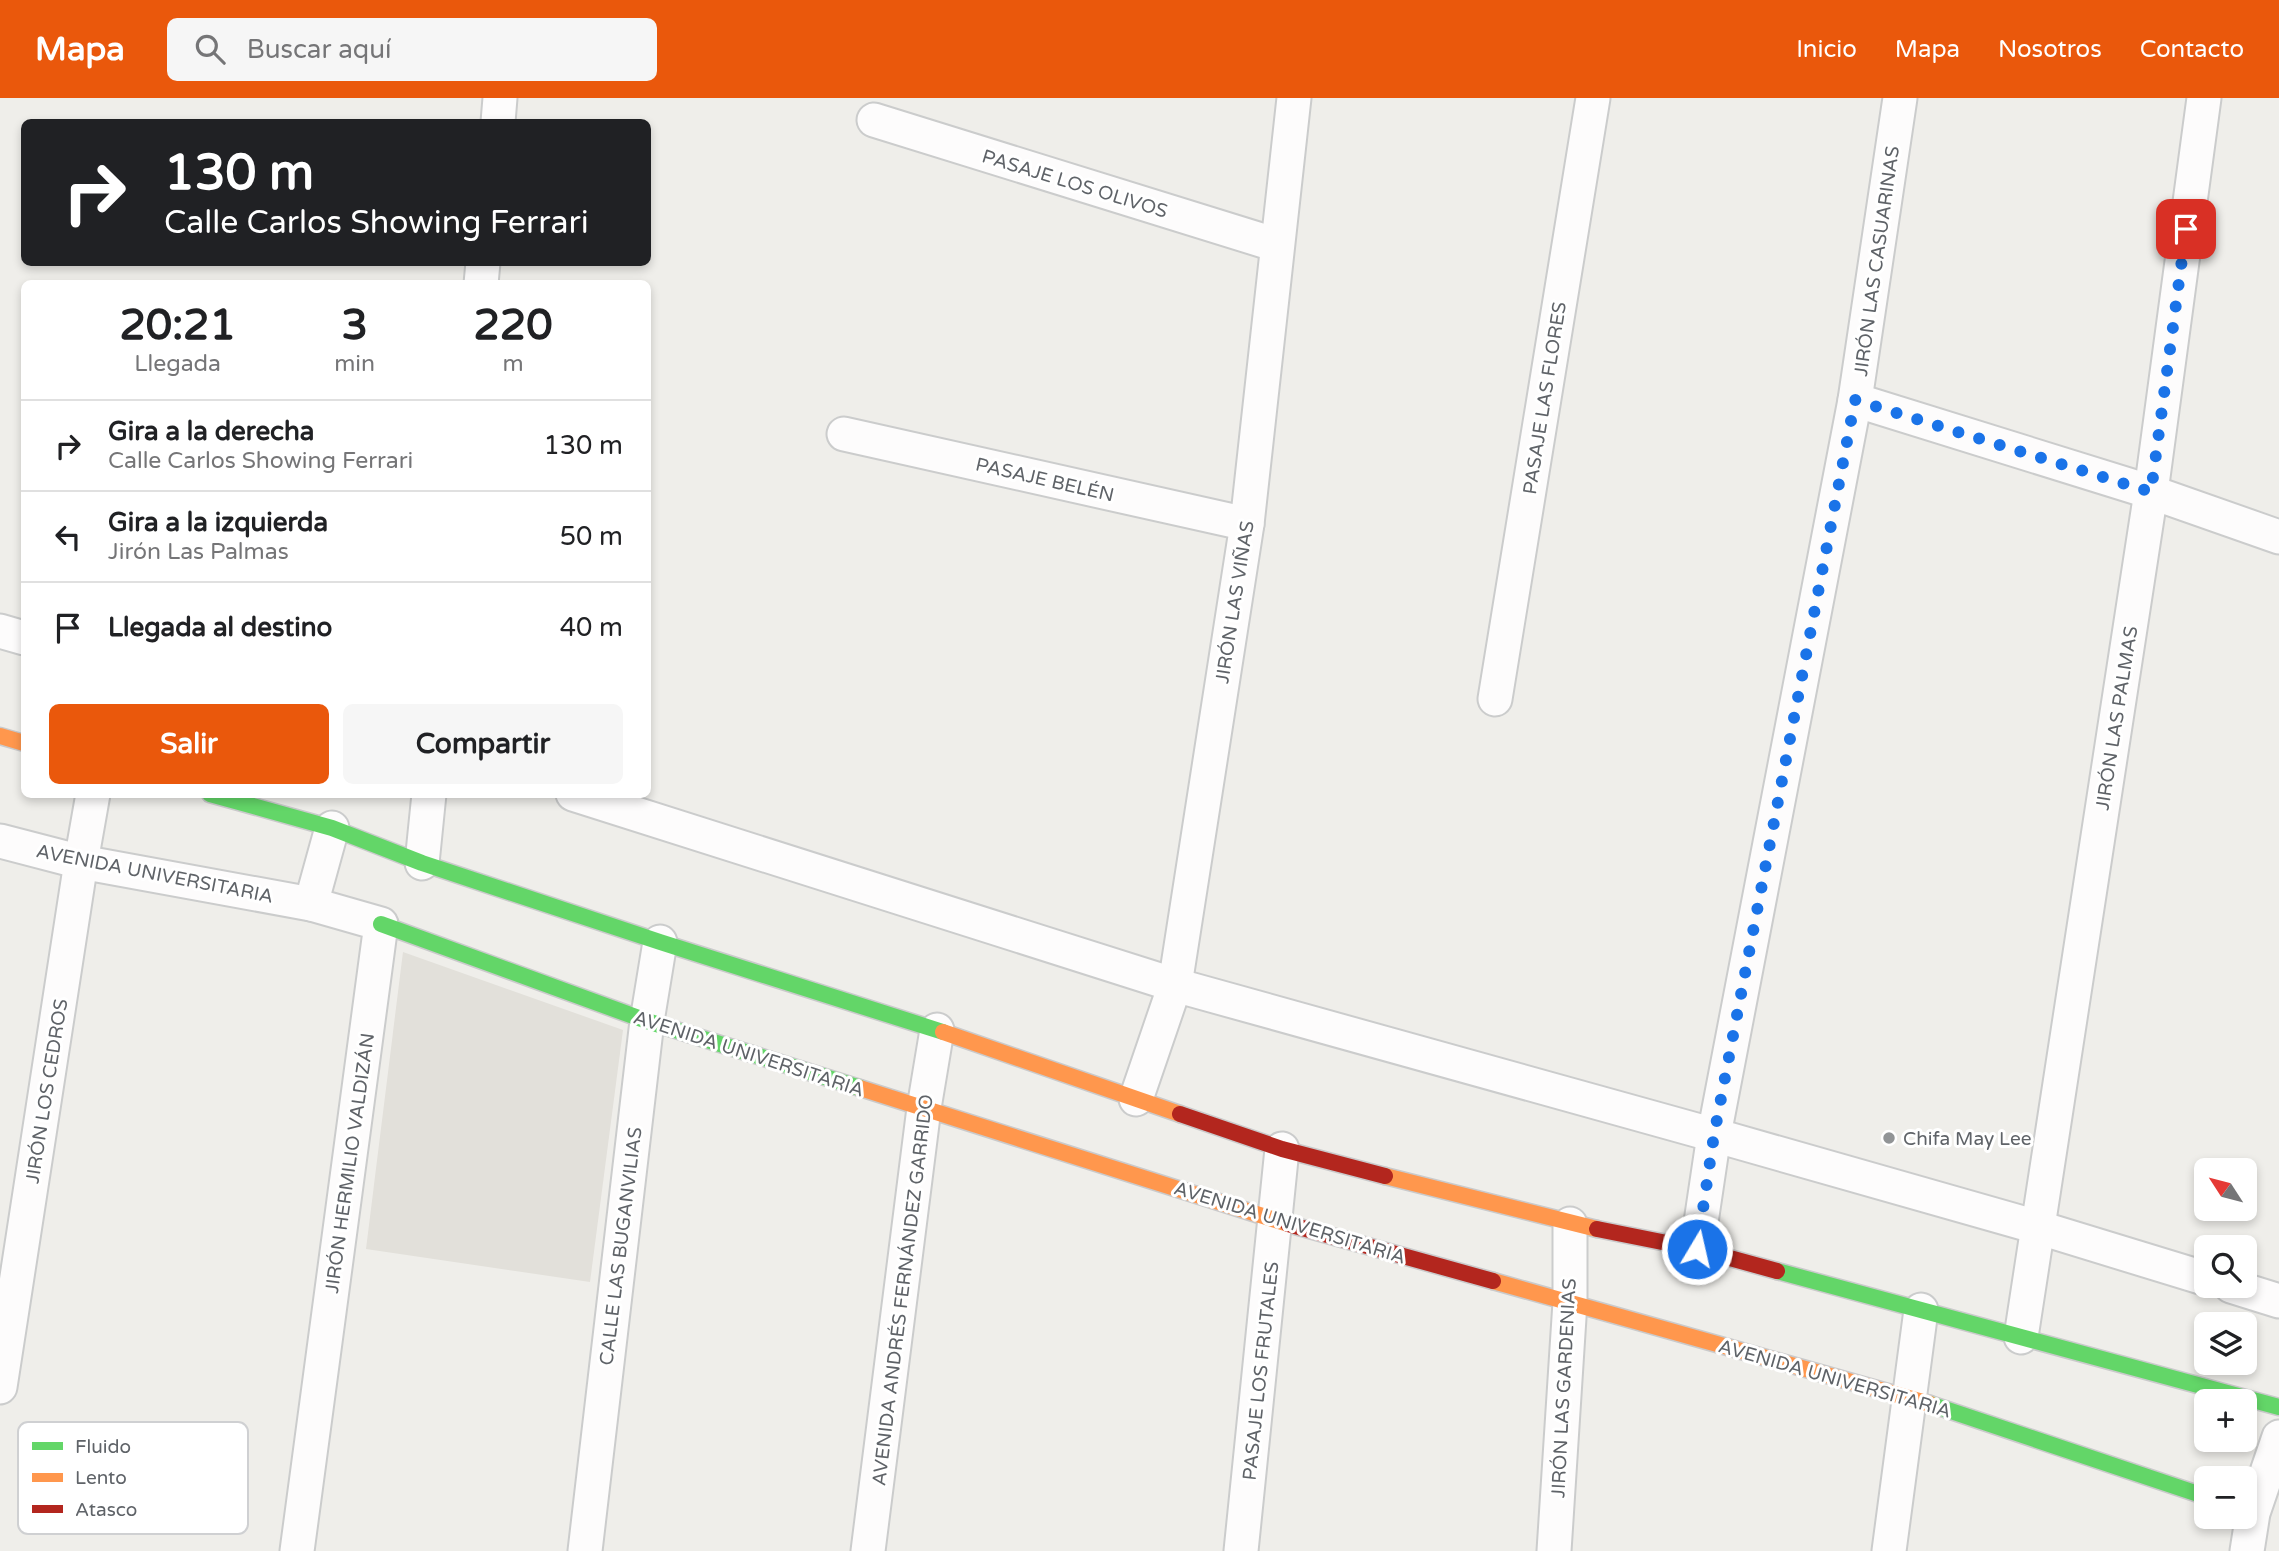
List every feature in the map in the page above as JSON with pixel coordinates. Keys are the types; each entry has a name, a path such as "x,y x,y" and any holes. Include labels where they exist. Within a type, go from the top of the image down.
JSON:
{"main road":[{"path":"0,736 21,742"},
{"path":"224,798 332,828 422,863 937,1030 1282,1149 1570,1224 1697,1249 2279,1407"},
{"name":"AVENIDA UNIVERSITARIA","path":"381,924 647,1021 1275,1220 1909,1397 2194,1493"}],"street":[{"path":"498,119 500,98"},
{"name":"JIRÓN LAS VIÑAS","path":"1136,1099 1175,985 1247,524 1294,98"},
{"name":"PASAJE LAS FLORES","path":"1495,699 1593,98"},
{"name":"JIRÓN LAS CASUARINAS","path":"1697,1249 1714,1135 1855,400 1900,98"},
{"name":"JIRÓN LAS PALMAS","path":"2021,1337 2151,492 2204,98"},
{"name":"PASAJE LOS OLIVOS","path":"874,120 1277,245"},
{"path":"1855,400 2151,492 2279,537"},
{"name":"PASAJE BELÉN","path":"844,434 1247,524"},
{"path":"0,631 21,637"},
{"name":"JIRÓN LOS CEDROS","path":"0,1387 92,798"},
{"path":"422,863 429,798"},
{"path":"586,798 1175,985 1714,1135 2037,1227 2194,1275"},
{"path":"332,828 311,904 381,924"},
{"name":"AVENIDA UNIVERSITARIA","path":"0,841 81,862 311,904"},
{"name":"JIRÓN HERMILIO VALDIZÁN","path":"298,1551 381,924"},
{"name":"CALLE LAS BUGANVILIAS","path":"585,1551 647,1021 660,942"},
{"name":"AVENIDA ANDRÉS FERNÁNDEZ GARRIDO","path":"868,1551 924,1108 937,1030"},
{"name":"PASAJE LOS FRUTALES","path":"1241,1551 1282,1149"},
{"name":"JIRÓN LAS GARDENIAS","path":"1554,1551 1570,1302 1570,1224"},
{"path":"2257,1294 2279,1301"},
{"path":"1889,1551 1921,1310"},
{"path":"2247,1551 2279,1437"}],"shaded area":[{"path":"403,952 623,1030 590,1282 366,1249"}],"traffic: fast":[{"path":"224,798 332,828 422,863 943,1032"},
{"path":"381,924 647,1021 860,1088"},
{"path":"1777,1271 2279,1407"},
{"path":"1930,1404 2194,1493"}],"traffic: slow":[{"path":"0,736 21,742"},
{"path":"943,1032 1180,1114"},
{"path":"860,1088 1288,1224"},
{"path":"1385,1176 1597,1229"},
{"path":"1493,1281 1930,1404"}],"traffic: jam":[{"path":"1180,1114 1282,1149 1385,1176"},
{"path":"1288,1224 1493,1281"},
{"path":"1597,1229 1697,1249 1777,1271"}],"place":[{"name":"Chifa May Lee","path":"1889,1138"}],"route":[{"path":"1697,1249 1714,1135 1855,400 2151,492 2186,229"}]}
